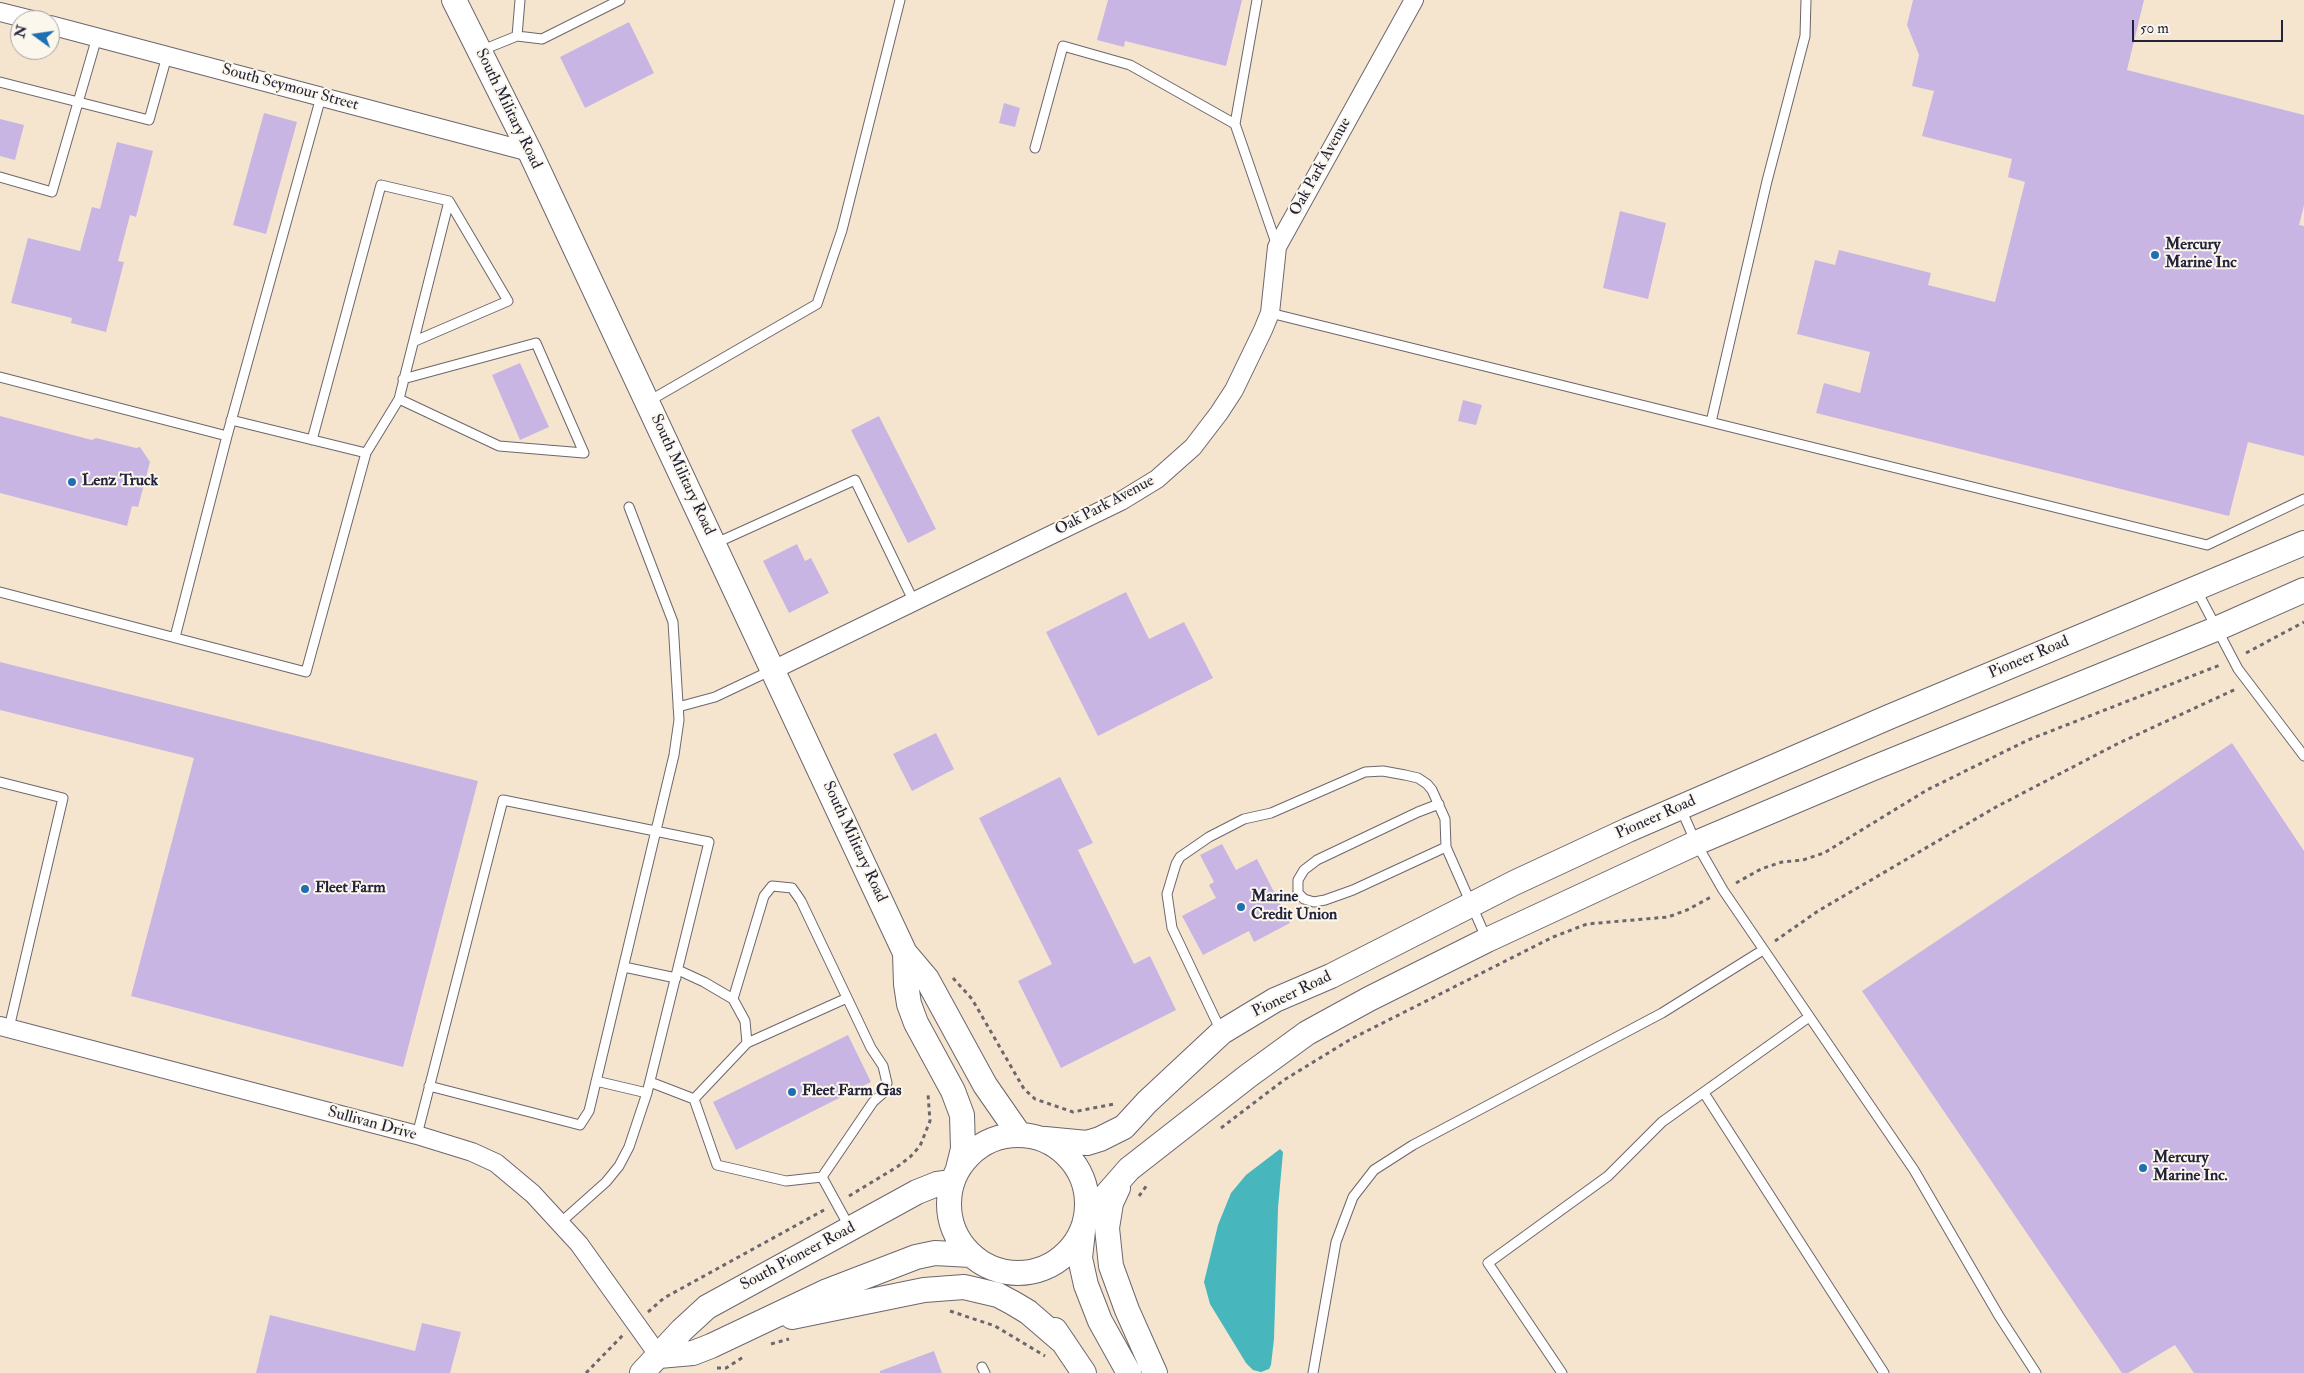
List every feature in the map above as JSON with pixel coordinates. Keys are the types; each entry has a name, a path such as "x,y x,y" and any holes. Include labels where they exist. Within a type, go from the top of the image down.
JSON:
{"main road":[{"name":"South Military Road","path":"454,0 530,152 906,953 927,979 985,1085 1019,1134"},
{"name":"Pioneer Road","path":"1045,1139 1087,1142 1100,1139 1124,1127 1196,1054 1222,1032 1275,1000 1339,972 1471,904 1680,807 2304,543"},
{"path":"659,1356 693,1352 825,1292 916,1257 935,1254 981,1262 1012,1273 1034,1272 1054,1263 1071,1249 1085,1224 1130,1169 1255,1070 1307,1033 1369,999 1487,940 1696,843 1880,765 2216,629 2304,590"},
{"name":"South Military Road","path":"906,953 906,984 909,1004 916,1023 953,1091 962,1115 963,1149 955,1176"},
{"path":"1082,1370 1064,1343 1031,1303 981,1262 959,1240 951,1221 949,1201 955,1176 969,1155 983,1143 1000,1136 1019,1134 1045,1139 1065,1152 1079,1170 1087,1193 1080,1258 1086,1286 1104,1328 1129,1373"},
{"path":"1130,1169 1111,1203 1107,1228 1107,1244 1117,1287 1155,1373"},
{"name":"South Pioneer Road","path":"642,1373 682,1330 707,1307 917,1192 955,1176"},
{"path":"761,1322 924,1290 964,1287 998,1295 1013,1302 1028,1312 1064,1343"}],"street":[{"name":"Oak Park Avenue","path":"773,670 1121,501 1143,489 1170,469 1193,446 1219,413 1253,355 1270,313 1277,246 1414,0"},
{"name":"South Seymour Street","path":"60,28 530,152"},
{"name":"Sullivan Drive","path":"5,1027 417,1136 472,1152 496,1163 533,1194 579,1244 659,1356"}],"lane":[{"path":"517,36 520,0"},
{"path":"479,51 517,36 542,38 620,0"},
{"path":"647,402 817,304 842,230 900,0"},
{"path":"1257,0 1235,124 1277,246"},
{"path":"1711,422 1767,181 1805,36 1806,0"},
{"path":"0,177 52,192 97,37"},
{"path":"1035,148 1063,46 1130,65 1235,124"},
{"path":"0,82 149,120 167,56"},
{"path":"174,638 231,420 321,97"},
{"path":"312,440 381,185 449,201 508,301 415,340"},
{"path":"0,592 306,672 366,453 399,400 449,201"},
{"path":"1270,313 2207,544 2304,499"},
{"path":"399,400 500,446 584,453 536,344 403,379"},
{"path":"0,377 227,436"},
{"path":"231,420 366,453"},
{"path":"714,544 855,480 914,602"},
{"path":"429,1086 580,1125 589,1111 657,831 674,755 678,720 673,622 629,507"},
{"path":"2196,588 2216,629 2248,684 2304,756"},
{"path":"678,707 715,697 773,670"},
{"path":"1222,1032 1172,928 1166,894 1176,864 1180,857 1209,837 1244,819 1271,814 1365,772 1383,770 1418,778 1427,784 1446,819 1446,847 1487,940"},
{"path":"0,782 63,798 5,1027"},
{"path":"417,1136 503,800 709,842 650,1082 629,1147 619,1166 606,1182 560,1223"},
{"path":"1439,804 1317,860 1304,870 1298,880 1298,893 1304,899 1314,902 1325,900 1353,890 1446,847"},
{"path":"1680,807 1696,843 1723,890 1914,1170 1999,1316 2036,1373"},
{"path":"694,1098 717,1165 786,1181 822,1177 873,1102 882,1094 887,1083 883,1066 871,1048 792,888 772,886 764,896 733,999"},
{"path":"1313,1373 1331,1266 1340,1228 1353,1197 1374,1170 1413,1145 1662,1013 1763,950"},
{"path":"624,967 677,974 704,982 733,999 745,1021 747,1043"},
{"path":"694,1098 747,1043 847,998"},
{"path":"1562,1373 1488,1263 1608,1176 1662,1122 1809,1017"},
{"path":"596,1081 647,1093"},
{"path":"650,1082 694,1098"},
{"path":"1704,1093 1884,1373"},
{"path":"822,1177 850,1228"}],"path":[{"path":"1219,1129 1284,1080 1351,1039 1553,937 1586,924 1668,917 1687,910 1761,869 1782,862 1803,860 1824,853 1927,790 2028,740 2233,659 2304,622"},
{"path":"1763,950 1818,911 1996,807 2117,744 2248,684"},
{"path":"972,1000 1024,1089 1035,1099 1073,1112 1092,1109"},
{"path":"586,1373 635,1323 664,1298 897,1168 920,1146 930,1121 928,1094"},
{"path":"1138,1198 1152,1179"},
{"path":"949,1311 994,1326 1042,1355 1082,1370"},
{"path":"769,1344 795,1337"},
{"path":"716,1368 726,1368 746,1355"}],"water":[{"path":"1280,1149 1283,1152 1278,1208 1274,1339 1271,1365 1269,1369 1261,1372 1253,1370 1246,1363 1210,1304 1204,1282 1218,1225 1231,1193 1246,1175"}],"building":[{"path":"1108,0 1242,0 1226,66 1125,41 1124,47 1097,40"},
{"name":"Mercury Marine Inc","path":"1913,0 2144,0 2127,70 2304,115 2304,205 2299,225 2304,226 2304,456 2248,442 2229,516 1816,413 1824,383 1860,393 1870,352 1797,334 1815,260 1835,265 1839,250 1931,273 1928,285 1995,302 2025,182 2008,177 2012,159 1922,136 1934,91 1912,86 1919,55 1907,25"},
{"path":"629,22 654,73 585,108 560,57"},
{"path":"1004,103 1020,108 1015,127 999,123"},
{"path":"264,113 297,122 266,234 233,225"},
{"path":"0,119 24,125 15,160 0,156"},
{"path":"117,142 153,151 136,217 130,215 118,261 124,262 106,332 71,323 72,318 11,303 28,238 80,251 92,207 100,209"},
{"path":"1620,211 1666,223 1648,299 1603,288"},
{"path":"520,363 549,427 520,440 492,375"},
{"path":"1463,400 1482,405 1476,425 1458,421"},
{"name":"Lenz Truck","path":"0,416 92,440 96,438 136,448 140,447 150,462 138,507 132,506 127,526 0,493"},
{"path":"879,416 936,529 908,543 851,430"},
{"path":"797,544 805,561 811,558 829,593 789,613 763,561"},
{"path":"1126,592 1149,639 1184,622 1213,678 1098,736 1046,632"},
{"name":"Fleet Farm","path":"0,662 478,781 403,1067 131,996 194,758 0,710"},
{"path":"936,733 954,769 912,791 893,754"},
{"name":"Mercury Marine Inc.","path":"2232,743 2304,851 2304,1373 2194,1373 2175,1345 2128,1373 2122,1373 1862,991"},
{"path":"1060,777 1093,843 1078,850 1134,964 1150,956 1176,1010 1061,1068 1018,981 1052,964 979,818"},
{"name":"Marine Credit Union","path":"1222,844 1236,870 1257,859 1290,923 1254,942 1249,931 1203,955 1182,916 1216,898 1209,885 1214,882 1200,855"},
{"name":"Fleet Farm Gas","path":"848,1035 871,1082 736,1150 713,1102"},
{"path":"270,1315 415,1351 422,1323 461,1332 450,1373 256,1373"},
{"path":"934,1351 942,1373 880,1373 880,1371"}],"place":[{"name":"Mercury Marine Inc","path":"2155,255"},
{"name":"Lenz Truck","path":"72,482"},
{"name":"Fleet Farm","path":"305,889"},
{"name":"Marine Credit Union","path":"1241,907"},
{"name":"Fleet Farm Gas","path":"792,1092"},
{"name":"Mercury Marine Inc.","path":"2143,1168"}]}
